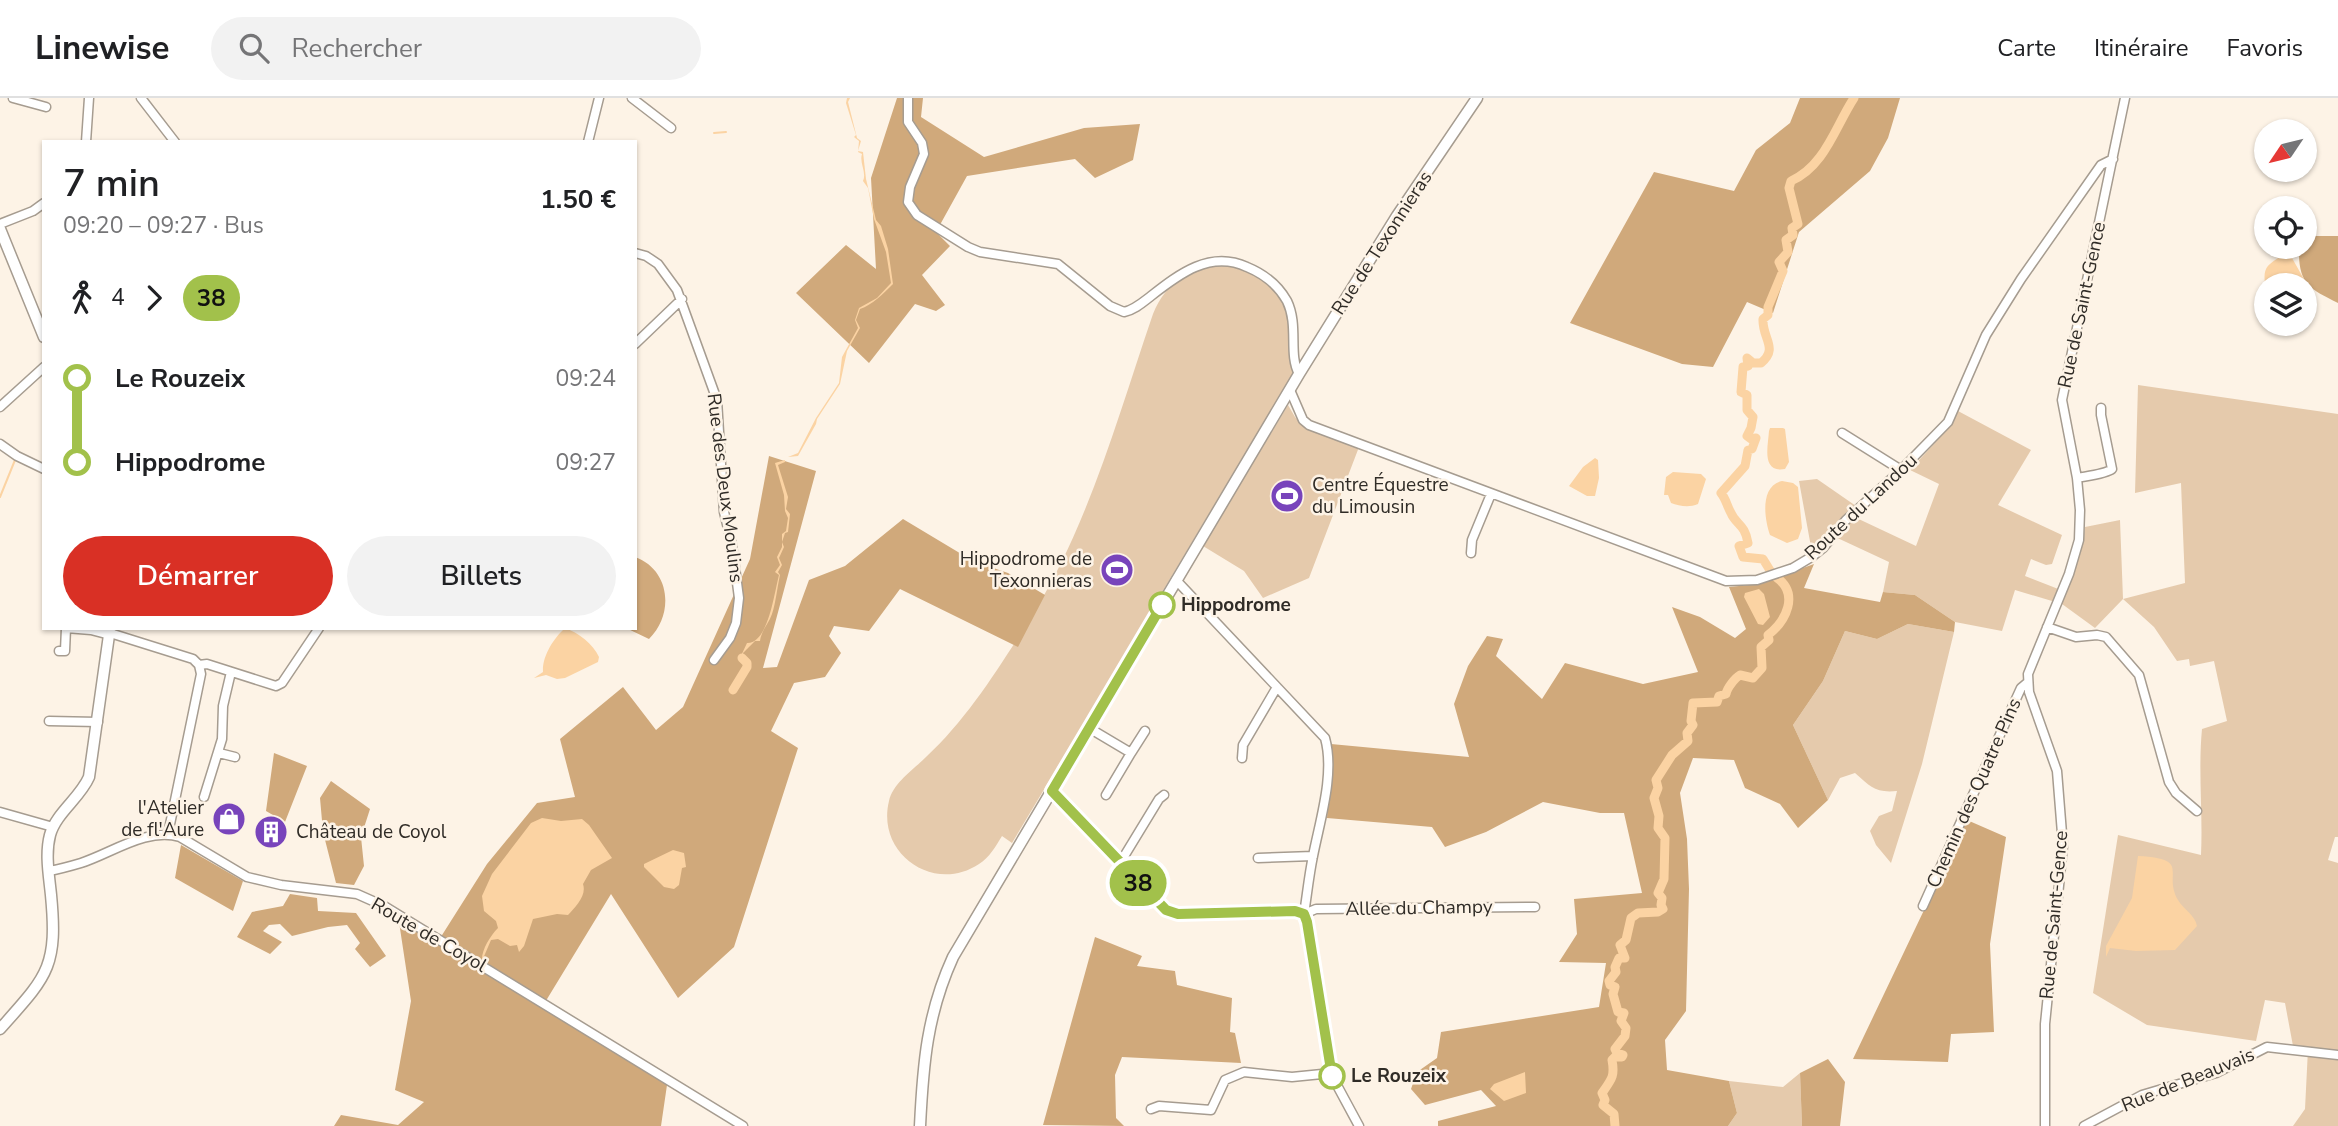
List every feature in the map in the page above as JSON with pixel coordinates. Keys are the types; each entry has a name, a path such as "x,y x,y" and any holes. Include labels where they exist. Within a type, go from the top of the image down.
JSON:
{"main road":[{"name":"Rue de Texonnieras","path":"920,1126 927,1037 933,1008 953,957 1299,374 1397,216 1477,98"},
{"path":"0,226 42,332"},
{"path":"0,1029 36,989 50,961 54,942 54,917 48,850 53,827 89,777 110,632"}],"street":[{"path":"13,98 46,107"},
{"path":"86,140 89,98"},
{"path":"141,98 173,140"},
{"path":"589,140 599,98"},
{"path":"632,98 671,128"},
{"path":"908,98 908,121 922,143 924,154 910,187 908,202 917,215 980,253 1058,264 1110,306 1124,312 1135,308 1176,276 1195,266 1214,262 1243,265 1272,282 1286,301 1292,313 1295,365 1299,374"},
{"name":"Rue de Saint-Gence","path":"2045,1126 2045,1024 2063,846 2057,771 2027,683 2031,665 2069,575 2079,540 2077,478 2062,400 2125,98"},
{"path":"583,140 592,130"},
{"name":"Route du Landou","path":"1290,390 1303,420 1308,425 1726,581 1737,582 1770,576 1793,568 1823,548 1846,520 1901,470 1952,417 1986,335 2021,279 2101,165 2113,159"},
{"path":"0,226 42,205"},
{"name":"Rue des Deux Moulins","path":"637,254 658,264 682,299 717,400 724,512 732,545 739,598 736,623 730,638 714,660"},
{"path":"637,342 682,299"},
{"path":"0,407 42,369"},
{"path":"2077,478 2106,473 2112,469 2101,408"},
{"path":"1842,433 1901,470"},
{"path":"0,444 16,456 42,468"},
{"path":"1471,553 1472,540 1479,529 1491,494"},
{"path":"1177,580 1325,738 1329,750 1324,807 1304,914 1332,1073 1359,1126"},
{"path":"2047,627 2076,637 2098,635 2106,638 2131,663 2139,675 2169,782 2176,793 2197,811"},
{"path":"59,651 65,651 65,630"},
{"path":"49,871 82,863 135,841 168,834 201,674 199,664 193,659 110,632 91,630"},
{"path":"199,664 207,664 276,686 282,683 318,630"},
{"path":"204,797 219,753 223,706 231,672"},
{"name":"Chemin des Quatre Pins","path":"1923,906 2021,688 2027,683"},
{"path":"1242,758 1243,744 1277,687"},
{"path":"49,721 97,722"},
{"path":"1089,728 1131,753"},
{"path":"1107,795 1145,731"},
{"path":"219,753 235,757"},
{"name":"Allée du Champy","path":"1052,791 1166,910 1178,914 1295,911 1304,914 1316,909 1535,906"},
{"path":"1119,863 1164,795"},
{"path":"0,812 53,827"},
{"name":"Route de Coyol","path":"168,834 180,837 247,877 281,885 356,894 384,906 743,1126"},
{"path":"1258,858 1313,856"},
{"name":"Rue de Beauvais","path":"2084,1126 2143,1095 2216,1073 2267,1047 2338,1055"},
{"path":"1151,1109 1159,1106 1211,1110 1225,1080 1244,1072 1292,1077 1332,1073"}],"shaded area":[{"path":"847,98 850,98 848,102 857,138 861,141 858,151 859,141 854,137 856,135 846,103"},
{"path":"897,98 923,98 921,117 984,157 1084,128 1140,124 1133,160 1095,178 1075,159 967,176 936,232 950,246 922,275 945,305 936,311 915,304 869,363 796,293 846,245 876,269 871,178"},
{"path":"1800,98 1900,98 1888,138 1870,171 1799,232 1773,313 1747,302 1713,367 1682,364 1570,323 1654,172 1734,191 1756,150 1790,123"},
{"path":"858,151 863,152 866,179 876,220 881,226 888,249 893,284 873,302 860,309 856,320 860,328 847,351 840,384 817,419 798,456 788,457 798,453 816,418 839,383 842,357 858,328 855,320 859,308 877,298 891,283 886,252 874,219 868,188 863,181 862,154"},
{"path":"2317,236 2338,236 2338,303 2317,292 2317,273 2302,273 2299,259 2317,259"},
{"path":"2277,259 2293,259 2300,273 2265,273"},
{"name":"Hippodrome de Texonnieras","path":"1222,265 1243,270 1259,278 1273,289 1282,302 1293,336 1292,375 1012,843 1002,836 986,858 962,872 944,874 927,871 912,864 900,852 891,837 887,820 891,794 941,742 981,693 1049,586 1068,549 1100,472 1153,314 1165,293 1189,274"},
{"path":"2138,385 2338,414 2338,837 2335,837 2328,860 2338,863 2338,1126 2293,1126 2305,1109 2308,1049 2293,1046 2285,1003 2265,1000 2256,1041 2147,1025 2093,993 2118,835 2201,855 2202,729 2227,721 2214,661 2190,666 2189,659 2177,661 2154,627 2123,599 2185,583 2181,483 2135,493"},
{"name":"Centre Équestre du Limousin","path":"1288,405 1305,428 1359,447 1309,578 1263,598 1244,571 1203,546"},
{"path":"1958,411 2031,450 1998,505 2062,535 2052,564 2046,565 2031,559 2025,576 2066,592 2080,552 2085,527 2120,520 2123,599 2095,628 2062,604 2015,590 2002,631 1955,622 1915,595 1883,592 1889,562 1831,535 1817,547 1811,547 1799,481 1817,479 1856,506 1848,514 1916,546 1939,484 1910,470 1953,423"},
{"path":"1770,428 1783,428 1789,462 1785,469 1777,469 1769,463 1769,431"},
{"path":"769,456 816,471 763,668 777,667 809,580 845,566 903,519 973,561 1008,573 1045,595 1018,647 900,589 869,631 834,626 829,636 841,653 825,677 794,683 771,731 798,748 734,947 678,998 611,894 544,1004 667,1085 661,1126 334,1126 341,1115 398,1125 424,1102 395,1090 411,1001 399,922 437,943 487,864 537,803 575,797 560,739 623,687 656,730 683,707 750,559"},
{"path":"1595,458 1598,460 1599,478 1595,496 1587,496 1569,486 1583,467"},
{"path":"785,460 778,465 788,497 786,509 790,514 788,532 782,542 788,518 775,463"},
{"path":"1673,472 1701,474 1706,479 1698,504 1677,505 1671,503 1668,495 1664,495 1666,477"},
{"path":"1782,481 1798,487 1802,528 1798,539 1787,543 1770,535 1765,512 1770,489"},
{"path":"782,542 784,547 779,558 782,565 778,572 780,575 771,617 760,641 755,641 743,653 744,660 750,662 747,667 740,658 747,643 760,635 769,616 779,575 775,572 780,565 777,557"},
{"path":"637,558 656,572 665,594 662,618 649,639 630,630 637,630"},
{"path":"1814,564 1804,588 1880,602 1883,592 1915,595 1955,622 1954,632 1908,624 1877,639 1845,631 1823,681 1793,725 1828,800 1798,828 1780,804 1745,788 1734,760 1693,758 1680,793 1687,839 1689,889 1686,1011 1665,1040 1667,1070 1729,1081 1737,1113 1728,1126 1438,1126 1438,1121 1496,1106 1481,1090 1425,1105 1411,1089 1417,1072 1437,1058 1441,1032 1599,1007 1606,963 1559,962 1577,934 1574,899 1642,893 1624,813 1600,813 1543,802 1486,832 1445,847 1432,827 1327,818 1331,744 1469,757 1454,704 1468,666 1487,636 1503,639 1496,656 1542,699 1565,663 1643,684 1698,672 1672,607 1700,617 1735,638 1746,629 1729,587 1759,584"},
{"path":"1759,589 1764,594 1770,617 1763,625 1758,624 1744,597 1745,593"},
{"path":"1908,624 1954,632 1922,764 1891,863 1876,845 1870,831 1879,816 1892,811 1897,791 1874,788 1855,773 1840,778 1828,800 1793,725 1823,681 1845,631 1877,639"},
{"path":"563,630 580,636 596,652 598,662 565,678 557,679 546,675 534,678 543,672 544,660"},
{"path":"274,753 307,766 285,822 266,811"},
{"path":"331,781 370,809 361,837 364,866 354,885 336,883 323,832 320,798"},
{"path":"542,818 561,821 582,819 612,858 591,870 583,884 582,897 568,915 557,914 533,919 524,946 519,952 517,945 510,946 498,939 491,940 482,961 487,944 498,928 496,921 484,911 482,896 492,874 531,823"},
{"path":"1967,820 2006,837 1990,944 1994,1032 1951,1034 1948,1062 1853,1059"},
{"path":"181,845 243,881 233,911 175,878"},
{"path":"673,850 684,853 686,867 682,868 679,885 674,889 664,887 644,867 644,864"},
{"path":"2138,856 2165,860 2171,864 2178,900 2197,926 2175,950 2136,951 2110,948 2106,957 2106,946 2132,898"},
{"path":"290,894 317,898 318,911 356,913 386,956 370,967 355,949 360,943 347,925 292,936 280,924 269,925 263,931 282,942 270,954 237,937 252,912 283,906"},
{"path":"1095,937 1142,956 1137,966 1175,971 1177,985 1232,998 1230,1032 1235,1033 1241,1063 1122,1057 1115,1075 1116,1118 1124,1126 1043,1125"},
{"path":"1828,1059 1845,1082 1840,1126 1802,1126 1800,1073"},
{"path":"1525,1072 1526,1093 1504,1101 1490,1089 1494,1084"},
{"path":"1800,1073 1802,1126 1728,1126 1737,1113 1729,1081 1783,1087"}],"waterway":[{"path":"1771,572 1763,559 1743,557 1739,546 1748,543 1747,537 1721,493 1745,466 1748,450 1752,449 1756,438 1747,436 1753,417 1747,410 1747,395 1741,392 1743,367 1748,366 1747,358 1753,363 1761,363 1769,353 1763,319 1768,315 1768,307 1783,271 1779,262 1788,252 1786,240 1793,235 1792,228 1798,224 1789,188 1791,181 1813,166 1821,156 1854,98"},
{"path":"714,133 726,132"},
{"path":"0,497 15,460"},
{"path":"1615,1126 1614,1114 1603,1105 1605,1100 1602,1093 1612,1077 1612,1060 1623,1055 1615,1049 1625,1036 1626,1028 1621,1021 1624,1013 1618,1012 1613,994 1615,987 1610,985 1609,981 1616,972 1619,958 1625,958 1620,945 1626,940 1631,918 1638,913 1658,912 1663,909 1662,898 1658,893 1664,879 1665,838 1658,828 1659,816 1654,798 1658,788 1656,780 1672,755 1688,741 1687,733 1693,725 1693,703 1717,702 1719,696 1726,694 1738,676 1753,678 1762,668 1761,647 1769,640 1768,635 1780,622 1788,607 1787,591 1776,577"},
{"path":"733,690 747,667 742,658"}],"bus line":[{"name":"38","path":"1162,605 1052,791 1166,910 1178,914 1295,911 1304,914 1332,1076"}],"place":[{"name":"Centre Équestre du Limousin","path":"1287,496"},
{"name":"Hippodrome de Texonnieras","path":"1117,570"},
{"name":"Hippodrome","path":"1162,605"},
{"name":"l'Atelier de fl'Aure","path":"229,819"},
{"name":"Château de Coyol","path":"271,832"},
{"name":"Le Rouzeix","path":"1332,1076"}]}
